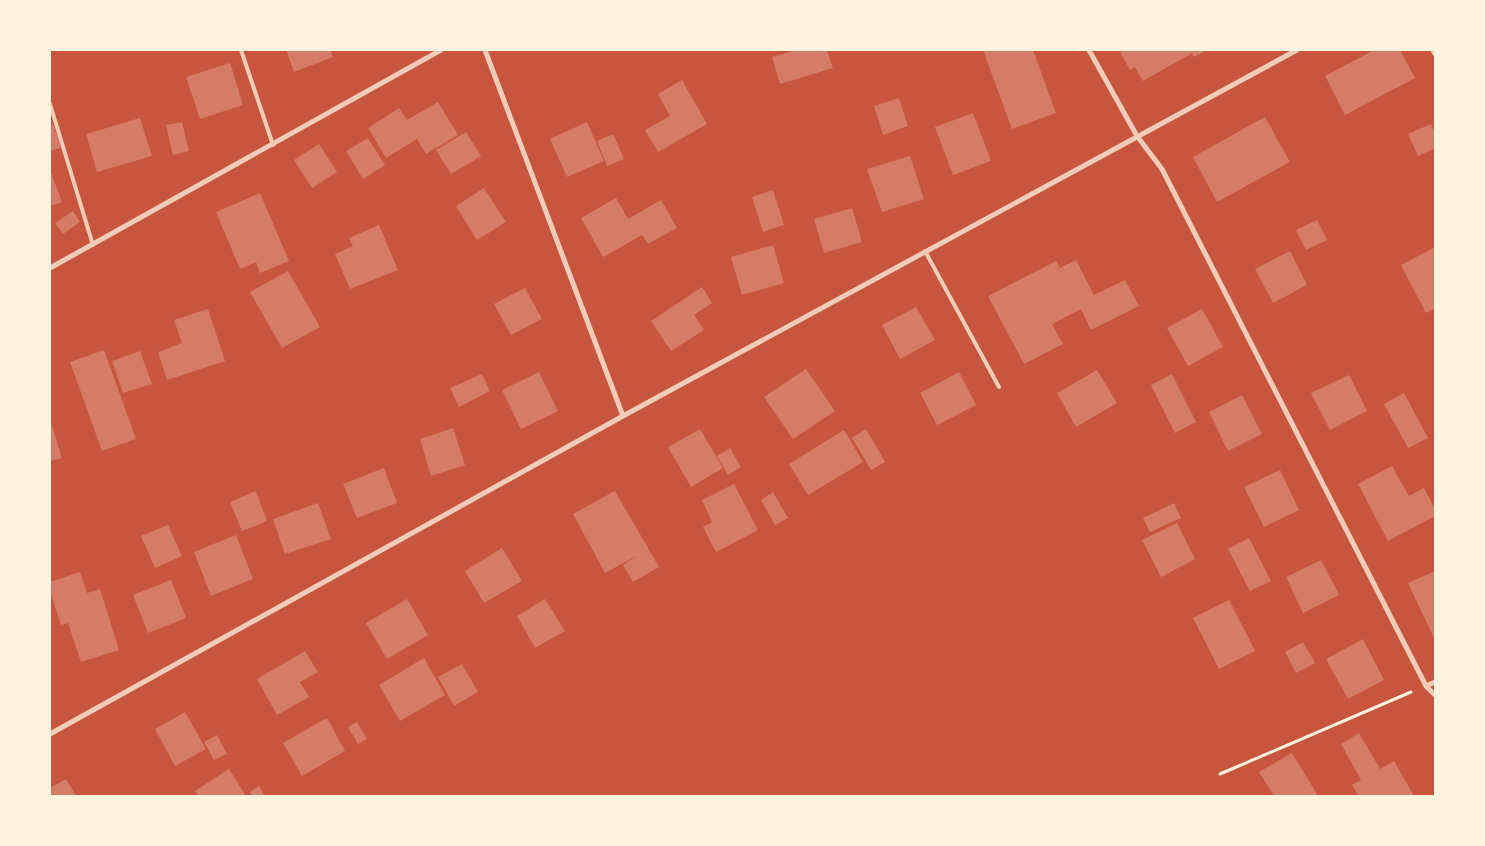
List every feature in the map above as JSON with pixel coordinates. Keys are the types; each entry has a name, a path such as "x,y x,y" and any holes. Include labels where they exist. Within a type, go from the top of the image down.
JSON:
{"street":[{"path":"50,268 441,50"},
{"path":"485,50 623,416"},
{"path":"1089,50 1136,136 1162,169 1426,686 1435,695"},
{"path":"50,734 623,416 1297,50"},
{"path":"1433,50 1435,54"},
{"path":"1426,686 1435,682"}],"lane":[{"path":"241,50 273,145"},
{"path":"50,104 93,245"},
{"path":"925,251 999,387"}],"path":[{"path":"1220,774 1426,686"}],"building":[{"path":"286,50 330,50 333,57 294,72"},
{"path":"796,50 827,50 833,68 780,84 772,57"},
{"path":"983,50 1033,50 1056,113 1012,129"},
{"path":"1124,50 1207,50 1194,57 1192,53 1143,81 1135,67 1130,70 1120,52"},
{"path":"1374,50 1400,50 1415,78 1345,115 1325,76"},
{"path":"230,63 243,105 200,119 186,77"},
{"path":"682,80 707,124 658,152 645,130 670,116 658,94"},
{"path":"899,98 908,126 883,135 874,106"},
{"path":"438,102 458,135 426,154 417,139 386,158 368,128 399,108 407,120"},
{"path":"973,113 991,161 953,175 935,127"},
{"path":"1265,117 1290,162 1217,202 1193,157"},
{"path":"140,118 152,156 97,172 86,134"},
{"path":"182,122 189,151 173,155 166,125"},
{"path":"587,122 604,161 567,177 550,139"},
{"path":"53,124 61,148 50,151 50,125"},
{"path":"1431,124 1435,133 1435,148 1418,156 1408,134"},
{"path":"466,132 481,156 451,174 436,150"},
{"path":"613,134 624,159 607,166 597,141"},
{"path":"368,138 385,165 363,179 346,151"},
{"path":"319,144 337,172 312,188 294,160"},
{"path":"910,156 924,199 882,212 867,169"},
{"path":"50,170 62,202 50,206"},
{"path":"484,188 506,222 477,240 456,206"},
{"path":"773,190 784,225 763,232 752,197"},
{"path":"260,193 289,261 260,273 256,262 240,269 216,212"},
{"path":"616,198 628,219 661,200 677,228 648,244 642,235 603,257 581,218"},
{"path":"852,208 862,242 824,253 814,219"},
{"path":"73,211 80,222 63,234 55,223"},
{"path":"1317,220 1327,240 1306,250 1296,230"},
{"path":"379,225 398,270 350,289 335,254 353,246 349,238"},
{"path":"773,245 784,283 742,295 731,257"},
{"path":"1435,247 1435,308 1426,313 1401,265"},
{"path":"1290,251 1307,285 1273,303 1255,269"},
{"path":"1076,260 1094,295 1125,280 1139,306 1091,330 1081,309 1052,324 1063,344 1024,364 988,296 1056,261 1060,268"},
{"path":"288,271 320,327 282,348 250,292"},
{"path":"702,287 712,303 694,315 704,330 671,351 651,321"},
{"path":"525,288 542,319 511,335 494,304"},
{"path":"916,307 935,340 900,359 882,325"},
{"path":"208,309 225,361 167,380 158,352 182,343 174,320"},
{"path":"1202,309 1223,347 1188,366 1167,328"},
{"path":"104,350 136,439 102,451 70,362"},
{"path":"140,351 152,384 123,393 112,361"},
{"path":"806,369 835,411 793,439 764,397"},
{"path":"1097,370 1117,403 1076,427 1057,393"},
{"path":"539,372 558,411 521,429 502,390"},
{"path":"959,372 976,405 937,425 920,393"},
{"path":"482,374 490,391 459,407 450,388"},
{"path":"1172,374 1196,422 1175,433 1151,385"},
{"path":"1349,375 1367,411 1330,430 1311,393"},
{"path":"1404,393 1428,438 1408,448 1384,404"},
{"path":"1242,395 1262,434 1228,451 1209,412"},
{"path":"50,420 62,458 50,461"},
{"path":"453,428 465,465 431,476 420,439"},
{"path":"700,429 723,468 691,487 668,447"},
{"path":"866,429 885,462 871,470 852,438"},
{"path":"844,430 863,462 808,495 789,464"},
{"path":"730,448 741,467 728,475 717,456"},
{"path":"1392,466 1409,496 1424,488 1435,509 1435,516 1388,541 1358,484"},
{"path":"384,468 397,503 357,518 343,484"},
{"path":"1280,470 1299,510 1264,527 1244,487"},
{"path":"734,484 758,530 716,552 703,527 712,522 702,500"},
{"path":"256,491 267,521 242,531 230,502"},
{"path":"615,491 659,567 633,582 623,565 638,555 605,573 573,514"},
{"path":"773,492 788,518 775,525 761,500"},
{"path":"318,503 331,539 285,554 273,519"},
{"path":"1174,503 1181,518 1150,532 1143,518"},
{"path":"1177,523 1195,559 1161,577 1142,540"},
{"path":"168,525 182,556 155,568 141,536"},
{"path":"236,535 253,579 211,596 194,552"},
{"path":"1249,538 1271,581 1250,591 1228,549"},
{"path":"502,548 522,581 484,603 465,571"},
{"path":"1321,560 1339,595 1303,613 1286,577"},
{"path":"1435,571 1435,640 1408,583"},
{"path":"80,572 87,593 100,589 119,650 81,662 68,623 61,625 50,591 50,582"},
{"path":"171,580 186,618 148,633 133,595"},
{"path":"407,599 428,635 387,659 366,623"},
{"path":"545,599 565,631 535,648 517,616"},
{"path":"1229,600 1255,651 1219,669 1193,618"},
{"path":"1363,639 1384,680 1348,699 1326,659"},
{"path":"1303,642 1315,663 1296,673 1285,652"},
{"path":"305,651 318,672 300,682 309,697 277,715 257,679"},
{"path":"424,658 445,695 400,721 379,685"},
{"path":"462,664 478,692 454,706 438,677"},
{"path":"185,712 206,749 175,766 155,729"},
{"path":"327,718 345,751 302,776 283,743"},
{"path":"357,722 367,739 358,744 348,727"},
{"path":"1359,733 1380,769 1394,761 1414,796 1359,796 1352,785 1361,780 1341,744"},
{"path":"217,735 227,754 214,760 204,742"},
{"path":"1292,753 1318,796 1274,796 1259,772"},
{"path":"229,769 246,796 199,796 195,791"},
{"path":"66,779 76,796 50,796 50,788"},
{"path":"259,786 265,796 252,796 250,792"}]}
